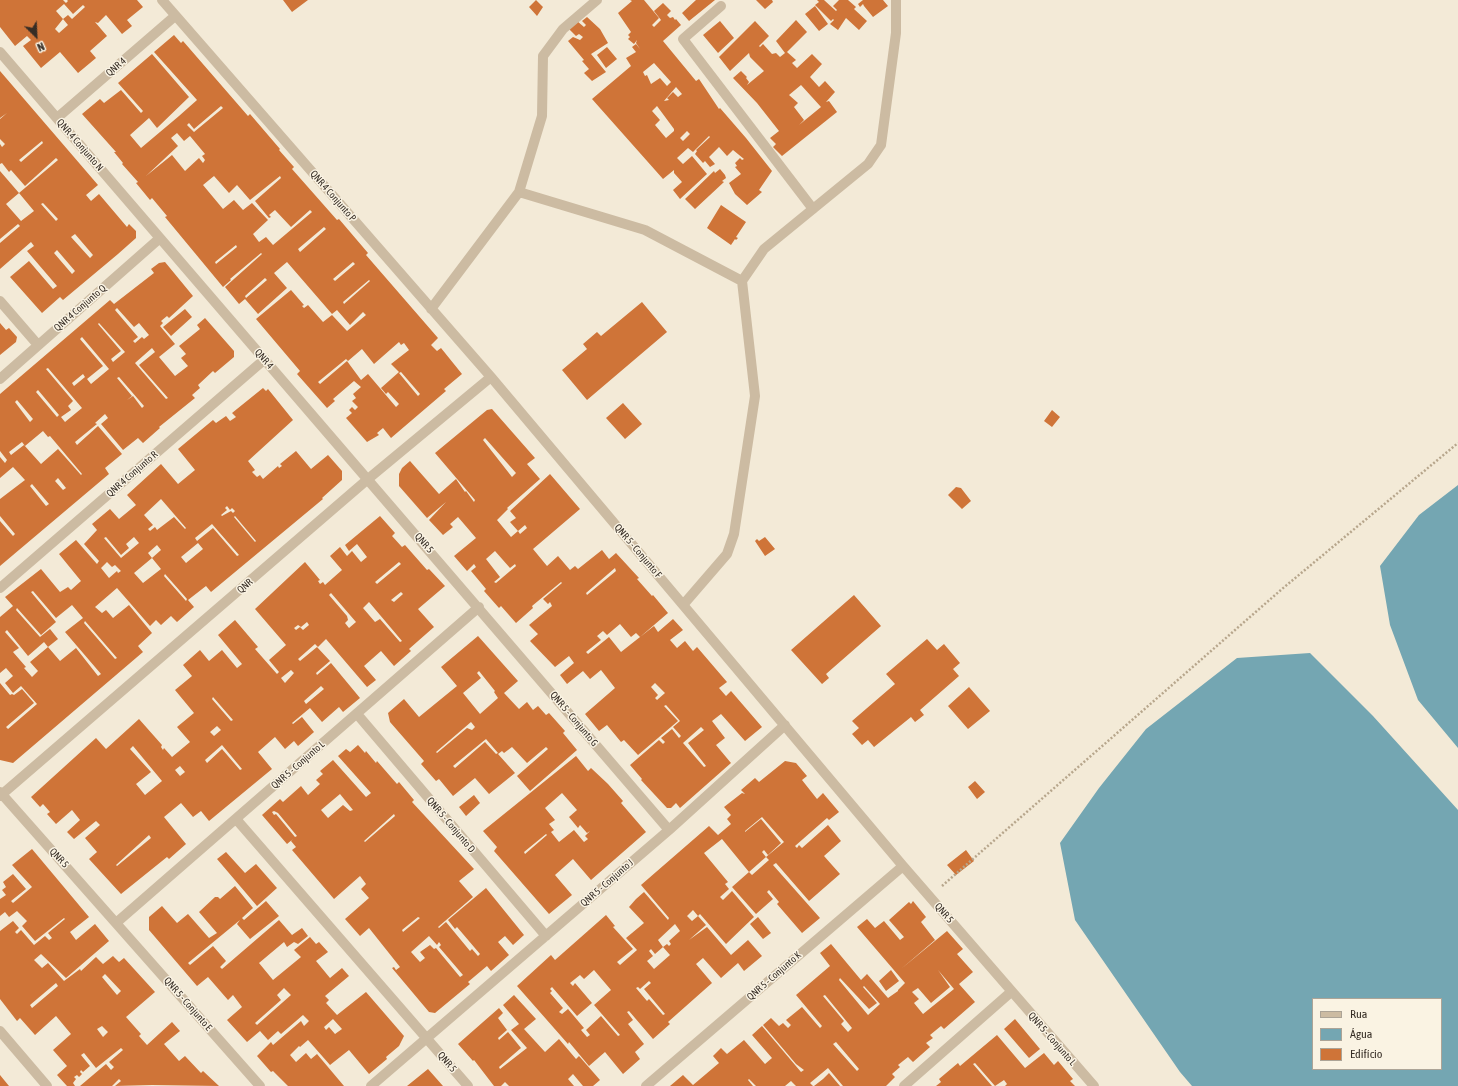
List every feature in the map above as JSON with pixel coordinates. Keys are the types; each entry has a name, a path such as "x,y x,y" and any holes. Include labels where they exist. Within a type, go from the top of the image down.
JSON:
{"street":[{"name":"QNR 4 Conjunto P","path":"162,0 491,378"},
{"path":"431,309 519,192 542,116 543,56 563,29 598,0"},
{"path":"683,605 727,554 734,534 754,396 742,281 764,249 868,164 881,145 896,33 896,0"},
{"path":"721,6 683,39 813,209"},
{"name":"QNR 4","path":"57,118 175,16"},
{"name":"QNR 4 Conjunto N","path":"0,52 160,238"},
{"path":"519,192 645,230 742,281"},
{"name":"QNR 4","path":"160,238 368,479"},
{"name":"QNR 4 Conjunto Q","path":"0,378 160,238"},
{"path":"0,301 38,345"},
{"name":"QNR 4 Conjunto R","path":"0,588 265,359"},
{"name":"QNR 5 - Conjunto F","path":"491,378 785,725"},
{"name":"QNR","path":"1,794 368,479 491,378"},
{"name":"QNR 5","path":"368,479 479,608"},
{"name":"QNR 5 - Conjunto L","path":"116,923 479,608"},
{"name":"QNR 5 - Conjunto G","path":"479,608 669,830"},
{"name":"QNR 5 - Conjunto D","path":"357,714 546,936"},
{"name":"QNR 5","path":"785,725 1011,992"},
{"name":"QNR 5 - Conjunto J","path":"371,1086 669,830 785,725"},
{"name":"QNR 5","path":"1,794 116,923"},
{"path":"236,819 427,1038"},
{"name":"QNR 5 - Conjunto K","path":"646,1086 903,866"},
{"name":"QNR 5 - Conjunto E","path":"116,923 260,1086"},
{"path":"904,1086 1011,992"},
{"name":"QNR 5 - Conjunto L","path":"1011,992 1094,1086"},
{"path":"0,1031 47,1086"},
{"name":"QNR 5","path":"427,1038 468,1086"}],"path":[{"path":"929,896 1282,589 1458,443"}],"water":[{"path":"1458,485 1458,748 1418,700 1390,625 1380,566 1419,515"},
{"path":"1310,653 1373,716 1458,810 1458,1086 1192,1086 1180,1072 1075,920 1060,843 1099,788 1146,729 1237,658"}],"building":[{"path":"0,0 63,0 66,3 68,1 67,0 137,0 143,7 127,20 132,26 122,34 106,15 98,23 95,22 107,36 90,51 96,58 78,73 60,52 41,68 23,46 31,40 27,36 15,46 0,27","holes":["64,4 73,14 83,5 85,7 72,19 68,15 63,19 56,11","63,19 68,25 59,33 55,29"]},
{"path":"283,0 308,0 292,12"},
{"path":"536,0 543,7 537,16 529,7"},
{"path":"630,0 644,0 659,18 652,25 654,27 661,20 654,11 663,3 671,11 667,15 670,18 673,17 675,20 676,19 681,25 663,41 696,81 699,79 719,109 720,108 746,138 772,171 759,190 762,192 747,205 735,194 729,183 741,174 735,167 737,166 735,163 740,158 742,160 744,159 733,150 727,156 719,147 709,157 715,164 710,167 705,161 703,163 695,154 697,151 696,150 710,137 709,136 693,152 688,148 677,158 683,164 692,156 707,174 680,199 673,190 682,182 674,173 674,170 663,179 592,99 631,66 626,58 636,52 632,47 636,44 640,49 636,43 637,40 634,44 628,39 630,37 628,35 631,32 618,13 632,1","holes":["654,63 671,82 667,86 660,78 651,84 647,75 645,76 643,72","676,87 682,94 678,97 673,92 667,98 669,100 664,101","657,106 674,129 674,131 666,138 655,125 660,120 652,111","687,131 690,134 683,141 680,138"]},
{"path":"696,0 715,0 689,21 682,13"},
{"path":"756,0 772,0 773,2 765,9"},
{"path":"817,0 824,0 836,11 837,10 833,6 839,0 848,0 856,7 854,9 867,21 859,30 846,18 838,30 830,24 834,20 833,19 831,21 815,5 819,2"},
{"path":"863,0 883,0 888,6 873,17 863,4 860,7 858,4"},
{"path":"815,6 828,24 819,31 805,14"},
{"path":"587,17 600,29 608,43 591,54 606,72 592,81 584,73 589,69 582,61 584,60 568,41 573,37 580,40 583,37 579,34 576,36 569,29 577,21 584,27 586,25 582,21"},
{"path":"796,20 807,32 787,52 796,60 792,63 797,68 812,54 822,64 810,77 819,87 825,81 835,92 826,102 829,101 837,112 782,156 773,147 776,144 770,138 779,131 757,103 733,78 741,71 747,77 746,78 749,82 747,85 764,71 750,57 749,53 730,71 719,57 755,21 769,36 759,46 760,47 763,44 772,54 776,53 780,57 785,53 776,41","holes":["801,85 821,107 799,125 804,120 794,107 798,103 789,95"]},
{"path":"720,21 734,38 718,53 703,35"},
{"path":"174,35 181,43 183,41 248,116 250,114 294,167 292,169 337,220 339,219 368,253 366,255 438,338 431,345 437,351 441,348 462,374 444,389 446,391 391,438 383,428 377,433 379,435 367,442 346,418 352,413 349,410 352,407 355,410 358,407 352,401 356,398 353,394 361,387 354,381 333,399 335,401 327,408 297,374 300,371 256,319 291,290 304,305 302,306 304,308 308,305 323,322 332,315 347,331 366,315 363,312 350,325 337,310 332,314 287,262 274,273 287,288 258,314 245,299 239,304 225,287 262,254 261,253 230,279 231,280 223,287 165,217 167,216 152,198 150,200 136,183 138,182 122,164 123,163 114,152 116,152 82,114 100,99 104,103 121,90 141,113 143,111 118,83 152,54 189,97 157,128 149,118 130,135 141,148 179,116 197,100 154,52","holes":["221,106 223,108 194,132 187,125 189,123 194,129","177,133 184,141 190,136 205,154 202,156 205,160 203,163 199,158 185,171 172,155 146,176 178,146 171,138","214,176 229,193 237,185 250,200 280,176 281,178 255,201 269,218 271,217 269,215 275,210 291,227 310,210 312,212 273,245 266,237 259,242 253,234 268,220 252,203 243,210 234,200 223,209 203,185","324,227 326,229 300,252 298,249","236,245 237,247 216,264 215,262","353,262 355,264 335,281 333,279","265,278 267,280 246,298 245,296","369,280 370,281 344,304 343,302","399,342 401,345 404,343 409,350 391,364 399,372 381,388 386,394 388,392 399,404 396,407 368,374 361,380 347,361 320,384 318,382 346,359 348,361 362,349 374,364","401,372 420,394 418,396 399,373"]},
{"path":"607,47 617,59 606,68 597,55"},
{"path":"0,71 98,185 86,195 91,201 99,194 127,227 129,224 136,231 136,238 118,254 63,300 60,297 42,313 10,277 29,261 53,289 57,286 27,251 34,246 31,242 0,269 0,243 20,226 18,224 0,239 0,171 19,193 58,160 56,158 25,186 11,170 9,172 2,163 0,164 0,144 2,147 5,144 0,139 0,119 7,113 0,118","holes":["42,141 43,143 21,162 19,160","19,193 34,211 21,221 6,204","43,203 58,219 56,221 41,204","75,234 93,255 90,258 71,237","57,250 75,271 72,274 54,253"]},
{"path":"720,169 726,178 722,181 724,182 695,209 685,199 714,171 715,173"},
{"path":"721,205 746,222 736,237 738,238 736,240 735,239 731,245 707,228"},
{"path":"165,262 193,296 169,318 167,316 161,321 163,323 160,326 175,344 159,357 175,376 188,366 181,358 186,354 179,346 200,329 197,325 205,318 234,351 234,357 215,373 213,371 198,385 200,388 192,395 195,398 159,427 160,428 143,443 138,438 123,450 101,424 108,418 105,414 95,423 97,424 75,442 77,445 98,426 122,454 105,468 109,474 0,566 0,521 13,536 15,534 0,516 0,499 25,480 13,467 0,478 0,457 5,463 7,460 0,451 0,394 110,300 114,304 154,273 151,269 159,263","holes":["117,308 134,327 139,323 149,335 144,339 142,337 135,343 133,341 138,337 115,310","99,323 125,352 113,362 111,359 121,351 98,324","82,337 109,369 91,384 87,379 103,366 80,339","152,348 155,352 139,365 168,398 166,399 135,363","48,368 82,408 65,422 61,417 71,410 68,406 73,401 46,369","83,374 85,377 74,386 72,383","119,377 144,406 142,408 133,396 127,400 132,396 117,378","38,390 59,415 57,417 36,392","17,400 33,419 30,422 15,402","43,431 48,437 50,436 82,474 81,475 58,449 41,464 24,445 11,455 9,452 22,442 25,446","58,478 66,488 63,490 55,481","32,484 49,504 46,506 30,486"]},
{"path":"642,302 667,332 587,400 562,370 587,349 583,344 597,332 601,336"},
{"path":"185,309 192,317 171,336 163,327"},
{"path":"0,323 6,330 9,328 17,337 16,342 0,355"},
{"path":"263,388 266,391 268,389 293,420 248,461 255,470 252,472 257,477 260,475 263,479 278,466 279,468 282,466 280,464 296,451 311,469 328,455 342,471 342,480 322,498 323,499 211,592 206,586 188,600 194,607 177,622 171,616 161,625 156,620 150,626 117,588 95,607 102,613 106,610 113,618 129,605 152,633 138,646 143,652 13,763 0,760 0,683 10,695 14,695 22,689 34,703 6,727 8,729 37,704 21,686 13,693 5,683 13,676 6,668 0,673 0,617 13,606 5,597 41,569 60,592 68,587 71,590 81,581 59,554 76,540 97,564 99,561 84,544 97,530 92,524 110,509 119,519 136,505 127,495 161,464 178,484 195,470 178,449 213,420 216,423 226,416 230,421 236,417 232,413","holes":["161,499 186,528 185,529 174,517 157,530 155,527 150,531 148,529 153,525 144,515","227,506 230,510 232,508 235,511 233,513 231,511 222,516 221,515 227,510 225,508","235,516 256,541 255,542 234,517","212,524 239,555 237,556 213,528 197,541 195,538","106,537 121,555 129,548 126,544 134,537 139,543 121,558 104,538","198,543 203,549 186,563 181,557","157,545 161,550 152,558 148,553","152,558 161,569 143,583 134,573","107,562 112,567 115,565 121,571 118,573 117,571 109,578 101,568","165,574 187,599 186,601 164,576","33,591 56,618 72,605 83,618 65,632 101,674 98,676 76,648 60,661 48,647 58,639 50,629 40,637 16,610 17,608 41,635 56,622 31,592","85,621 117,658 115,659 84,623","7,630 28,656 44,642 48,647 30,662 38,671 32,677 24,668 26,667 13,652 19,648 5,632"]},
{"path":"623,403 642,424 625,439 606,418"},
{"path":"492,409 535,458 527,464 540,479 507,508 508,509 497,520 511,537 518,531 510,522 516,518 510,511 550,474 580,509 533,549 547,566 558,556 570,570 575,566 578,569 602,550 609,559 616,553 668,613 640,637 636,633 631,637 620,624 607,635 603,631 597,636 601,640 586,652 588,654 609,637 621,652 654,626 658,632 673,619 683,630 670,640 677,648 685,641 693,651 697,647 727,682 719,688 726,696 731,691 762,727 745,741 721,714 712,721 725,738 716,745 731,763 680,808 676,803 671,808 667,808 641,780 642,779 630,765 659,740 663,744 665,742 661,738 672,729 679,738 681,736 673,727 680,721 666,705 664,706 678,721 638,755 624,740 621,742 607,725 599,731 585,714 615,688 601,670 590,679 583,671 567,684 560,675 574,663 569,656 555,667 530,641 538,634 529,625 552,606 550,602 548,604 543,599 562,583 561,582 532,606 533,608 516,623 501,606 499,608 484,591 486,589 471,571 476,567 474,564 467,571 454,556 476,538 458,517 450,524 453,527 443,535 429,520 446,502 427,518 399,486 399,474 402,468 410,461 439,494 456,479 474,502 475,500 435,453 487,410","holes":["485,438 516,473 512,477 483,440","525,525 527,528 520,534 518,531","495,551 510,568 515,564 516,566 496,583 494,582 500,577 486,559","615,568 616,571 587,595 586,593","655,683 665,693 657,700 655,698 658,695 651,687","701,727 704,730 688,743 706,766 704,767 683,743"]},
{"path":"1052,410 1060,417 1052,427 1044,421"},
{"path":"956,487 961,488 971,501 962,509 948,495"},
{"path":"380,516 395,533 392,536 402,547 405,545 427,570 429,569 445,586 418,609 434,627 409,649 411,651 394,666 381,651 364,666 376,680 367,687 326,639 318,647 315,644 298,659 300,661 317,647 330,661 316,673 317,675 331,663 360,698 343,712 339,707 322,722 310,708 292,723 293,724 302,717 314,732 298,746 294,741 285,749 275,737 258,752 272,769 209,821 201,811 193,817 181,803 164,817 186,844 169,859 167,857 121,894 89,859 97,852 85,838 100,825 96,821 74,839 67,832 80,820 72,810 56,824 47,814 50,812 43,804 40,807 31,797 96,738 106,749 139,719 162,745 161,747 163,750 164,748 172,757 190,742 177,727 194,713 175,690 192,676 183,665 200,650 209,661 222,650 237,668 242,664 218,635 235,620 258,647 255,649 277,674 279,672 269,660 286,645 255,609 305,562 320,580 318,581 320,584 323,582 325,585 342,570 330,556 340,547 347,556 352,551 361,562 367,557 357,544 349,551 345,545","holes":["399,562 401,564 377,584 375,582","401,592 403,594 394,602 391,600","331,593 356,622 349,628 345,623 348,620 347,616 329,595","369,602 402,641 400,642 380,619 375,622 363,608","307,622 309,625 303,630 300,627 296,630 294,628 298,625 301,627","291,670 294,673 285,683 281,678","321,686 324,689 306,704 304,701","213,697 233,720 231,721 212,699","217,726 221,730 214,736 210,732","222,745 242,769 240,770 222,749 207,763 205,760","133,746 162,781 145,795 136,784 151,772 130,749","180,766 185,772 180,776 175,770","149,835 151,838 117,866 116,865"]},
{"path":"765,537 775,549 765,556 755,541 757,539 759,541"},
{"path":"854,595 881,626 826,674 829,678 822,684 791,650"},
{"path":"478,636 518,681 504,693 519,709 527,702 533,710 538,706 546,715 549,713 565,731 563,733 577,750 530,791 517,776 548,749 546,747 527,763 512,747 504,753 502,751 498,754 515,773 489,794 475,778 453,796 439,779 436,781 421,764 424,761 390,722 388,713 404,699 419,717 457,686 441,667","holes":["479,671 495,691 494,692 498,698 480,714 463,693 481,678 477,673","471,722 475,727 472,730 467,728 437,753 436,752","486,739 498,753 496,754 485,742 455,768 453,766"]},
{"path":"927,639 937,650 944,644 960,663 953,669 959,676 920,710 924,715 915,722 911,717 874,747 868,740 862,745 852,734 859,728 852,721 895,684 886,674"},
{"path":"969,687 990,711 968,729 948,706"},
{"path":"358,745 365,753 366,751 376,763 377,761 397,784 399,782 414,800 412,802 474,869 459,881 473,897 438,927 439,928 446,922 470,951 472,949 478,956 480,954 457,927 455,929 448,920 486,888 524,935 513,945 505,936 498,942 509,955 491,971 487,966 468,982 470,984 435,1013 429,1012 392,968 394,967 396,970 400,967 369,928 360,936 345,919 369,898 361,889 366,884 360,876 334,899 292,850 296,847 291,841 293,839 287,844 262,815 280,799 283,802 301,786 308,795 320,784 316,780 323,774 320,771 333,760 366,797 371,793 338,756 346,749 350,752","holes":["340,794 353,810 350,811 343,805 328,818 321,810","274,811 278,813 297,836 295,837 276,814 274,815 272,812","394,814 395,816 365,842 364,841","418,917 420,918 403,932 402,930","429,936 437,945 439,942 441,945 439,947 463,975 460,977 436,948 434,949 430,945 420,952 425,958 420,962 411,952"]},
{"path":"576,756 588,771 591,768 608,784 623,801 621,803 646,832 591,880 573,859 555,875 572,895 549,914 494,851 497,847 483,831","holes":["562,793 577,810 569,817 578,828 580,825 587,833 590,831 585,836 588,839 584,842 574,830 559,842 551,832 554,830 549,824 555,820 545,808","546,834 547,835 525,854 524,852"]},
{"path":"785,761 796,763 807,776 802,780 817,799 823,793 839,812 829,820 827,818 795,846 797,848 799,845 802,848 828,825 841,841 824,856 840,874 809,901 776,863 773,865 820,918 802,933 777,904 779,902 769,890 767,892 773,899 756,914 732,887 749,872 722,839 704,853 728,882 725,884 729,889 720,897 723,900 732,891 754,917 726,944 700,914 698,916 706,925 689,940 707,927 731,955 748,940 762,956 744,971 738,963 721,978 703,958 696,964 712,983 668,1022 670,1024 653,1039 629,1011 627,1012 633,1020 628,1024 644,1044 635,1052 640,1059 623,1074 605,1052 589,1066 517,986 551,955 555,960 606,915 615,926 613,927 633,949 617,962 620,965 637,950 626,938 644,923 629,907 636,899 644,892 668,920 669,918 641,885 709,826 718,835 731,824 727,819 731,815 724,807 742,793 745,794 741,790 755,778 759,782","holes":["762,817 784,842 766,857 762,852 764,850 768,855 781,843 761,819 745,832","766,857 769,860 752,875 749,872","693,910 698,916 692,921 687,916","675,924 680,931 669,941 671,944 669,946 667,944 663,947 658,940","663,947 670,955 654,969 647,961 653,956 649,951 651,949 655,954","594,970 611,990 594,1005 620,1035 618,1036 601,1016 586,1030 590,1035 587,1037 581,1030 584,1028 568,1009 562,1014 559,1012 563,1008 550,993 552,991 550,989 552,987 577,1016 592,1003 575,983 573,986 570,983 580,975 584,979","649,981 651,983 644,989 665,1014 663,1015 649,999 647,1001 636,988 638,987 640,989"]},
{"path":"975,781 985,792 977,799 968,787"},
{"path":"474,795 480,803 466,816 459,807"},
{"path":"32,849 89,917 70,932 76,940 95,924 109,941 66,978 41,954 34,960 42,968 48,963 64,981 80,969 81,971 96,957 103,964 113,956 119,962 124,958 155,992 126,1017 141,1034 139,1036 147,1045 172,1022 180,1031 164,1044 179,1061 185,1056 201,1073 203,1071 219,1086 115,1086 121,1081 119,1079 112,1086 80,1086 106,1064 111,1070 114,1067 109,1062 123,1050 121,1048 96,1068 84,1053 81,1055 90,1066 83,1072 81,1070 80,1072 82,1074 79,1077 77,1075 74,1077 76,1079 73,1083 75,1086 67,1086 57,1075 67,1066 53,1050 71,1034 56,1016 35,1035 20,1018 17,1021 0,999 0,931 13,921 19,928 15,932 17,934 21,930 34,945 45,936 49,940 52,938 48,933 65,919 64,918 35,941 22,926 27,921 17,911 9,917 5,912 0,916 0,899 6,895 2,890 6,887 3,882 13,874 26,889 11,901 13,903 32,887 12,865","holes":["105,974 121,991 117,995 102,977","56,983 58,986 32,1008 30,1005","102,1026 108,1032 103,1037 97,1029"]},
{"path":"966,850 974,861 956,875 947,865"},
{"path":"226,852 245,873 256,864 277,888 257,906 217,859"},
{"path":"235,886 253,908 242,918 244,920 266,901 279,916 250,939 237,924 240,920 188,963 190,965 213,946 226,961 220,967 222,969 279,920 292,935 302,928 308,936 298,944 294,942 287,947 284,942 259,963 273,980 301,957 294,950 310,937 316,944 319,942 328,952 316,961 330,978 342,968 349,976 325,996 329,1000 326,1003 337,1015 366,992 404,1036 399,1046 386,1057 387,1059 369,1074 349,1050 330,1065 308,1040 290,1055 296,1062 306,1053 311,1059 317,1054 344,1086 288,1086 273,1071 271,1072 257,1056 271,1042 273,1045 301,1021 304,1026 309,1021 303,1015 281,1034 278,1031 268,1040 260,1031 247,1042 227,1020 242,1007 233,995 228,1000 208,977 197,986 149,930 149,917 162,906 177,923 188,914 209,938 217,933 199,912 215,897 220,899","holes":["284,988 291,995 257,1025 255,1023 281,1000 277,995","333,1019 342,1029 335,1034 329,1027 326,1030 324,1027"]},
{"path":"913,901 926,917 921,922 935,940 901,969 947,931 963,949 957,954 973,972 959,984 975,1002 944,1029 941,1026 930,1035 933,1038 926,1043 930,1047 913,1062 908,1057 898,1065 900,1067 892,1074 895,1077 886,1086 843,1086 828,1068 810,1083 813,1086 796,1086 791,1081 785,1086 756,1086 749,1079 748,1080 753,1086 670,1086 683,1075 693,1085 719,1063 713,1056 721,1048 727,1054 744,1040 765,1064 772,1058 752,1035 762,1026 801,1072 804,1070 796,1064 763,1025 771,1018 779,1026 783,1023 788,1028 791,1025 786,1020 802,1007 820,1028 822,1026 796,995 830,966 820,953 831,944 861,980 867,974 888,998 898,991 905,983 857,927 867,919 875,928 884,921 900,940 904,937 889,920 909,902 911,904","holes":["938,970 954,989 923,1014 914,1003 919,999 912,992 918,988 931,1003 950,987","840,978 869,1009 877,1003 863,987 864,986 880,1004 868,1015 839,980","825,995 852,1028 848,1032 841,1024 844,1021 823,996","836,1042 859,1069 857,1071 833,1044"]},
{"path":"758,917 771,933 763,939 750,924"},
{"path":"891,970 899,981 886,991 879,981"},
{"path":"514,995 536,1019 524,1029 545,1052 559,1039 576,1059 579,1056 600,1080 593,1086 583,1086 573,1074 568,1079 574,1086 509,1086 505,1082 501,1086 494,1086 474,1060 473,1061 458,1044 499,1008 503,1013 498,1018 507,1030 498,1038 499,1040 508,1032 521,1048 499,1067 500,1069 527,1048 511,1030 519,1024 503,1005"},
{"path":"1015,1019 1040,1049 1029,1058 1004,1029"},
{"path":"997,1035 1025,1068 1044,1053 1054,1065 1058,1061 1073,1079 1070,1081 1075,1086 1005,1086 1007,1084 1004,1080 995,1086 975,1063 973,1064 992,1086 936,1086 941,1082 939,1079 958,1063 960,1066"},
{"path":"428,1069 443,1086 407,1086"},
{"path":"829,1073 840,1086 814,1086 823,1079"},
{"path":"0,1075 9,1086 0,1086"}]}
